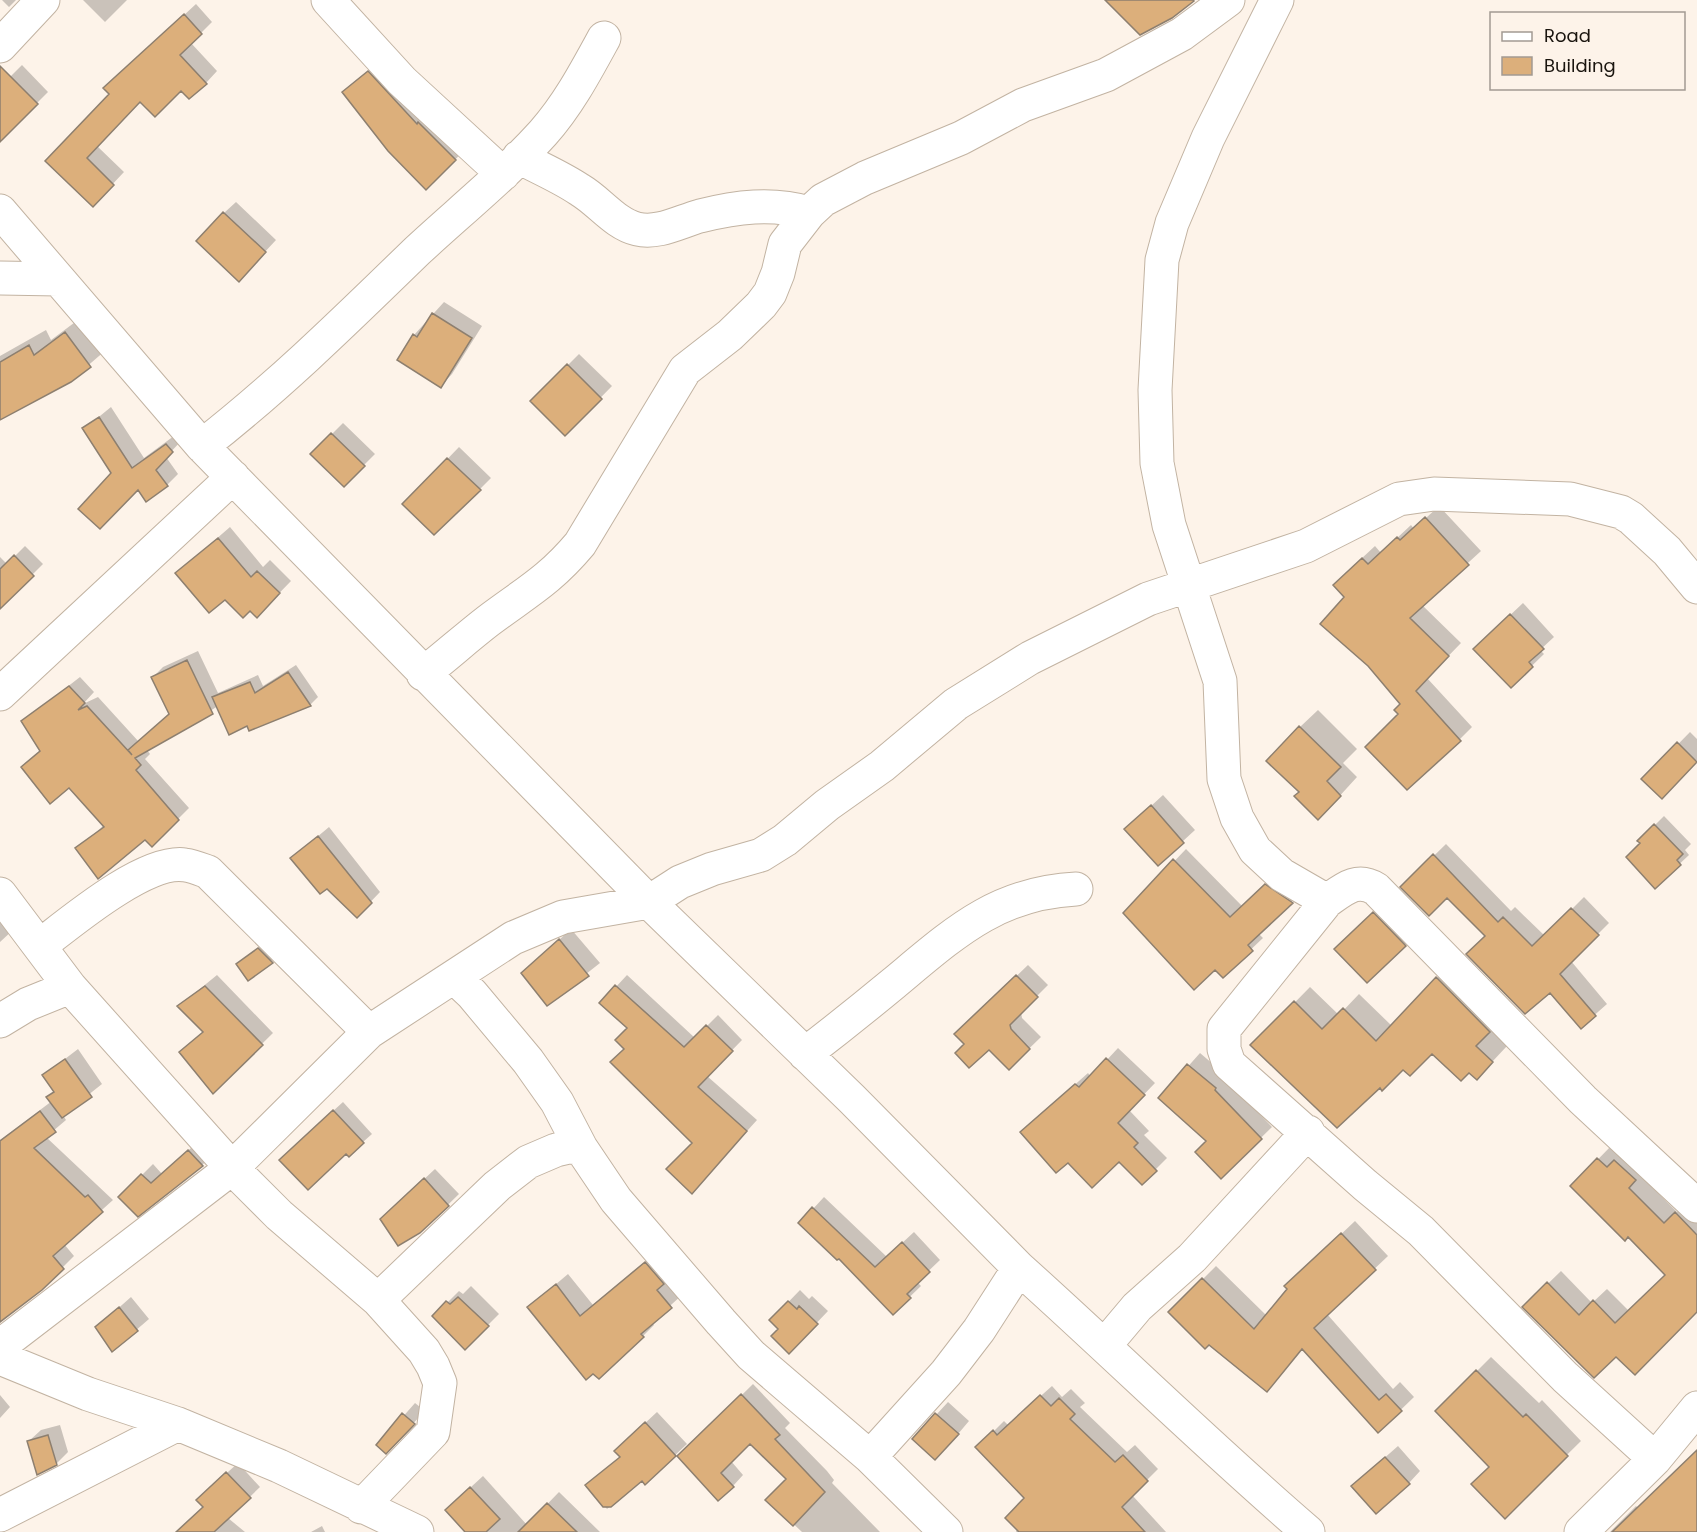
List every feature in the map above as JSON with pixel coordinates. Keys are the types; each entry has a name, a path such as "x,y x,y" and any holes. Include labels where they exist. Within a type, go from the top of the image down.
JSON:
{"street":[{"path":"0,46 43,0"},
{"path":"328,0 402,81 511,166 581,190 626,225 638,229 667,227 699,217 754,206 787,206 809,213"},
{"path":"423,674 488,621 543,583 580,544 685,370 748,318 770,293 785,244 809,213 823,200 865,178 961,138 1023,105 1106,75 1182,34 1228,0"},
{"path":"1277,0 1215,121 1172,223 1162,260 1155,390 1157,464 1169,525 1220,681 1224,779 1237,818 1256,850 1282,875 1327,901"},
{"path":"202,446 288,376 468,203 511,166 543,132 566,102 604,38"},
{"path":"0,211 202,446 423,674 649,902 1019,1268 1105,1345 1231,1466 1308,1532"},
{"path":"0,278 58,279"},
{"path":"0,694 45,656 233,477"},
{"path":"0,1346 232,1168 369,1032 513,938 563,916 649,902 680,882 712,869 761,855 775,847 882,766 956,704 1030,658 1149,599 1188,588 1306,546 1399,499 1434,494 1570,499 1621,512 1631,518 1666,551 1697,587"},
{"path":"41,945 81,914 153,870 184,864 207,872 369,1032"},
{"path":"1654,1459 1565,1377 1421,1231 1365,1185 1229,1064 1222,1039 1224,1029 1327,901 1351,885 1360,882 1376,889 1583,1100 1697,1206"},
{"path":"805,1054 965,924 1018,899 1055,890 1076,889"},
{"path":"0,894 41,945 70,987 232,1168 295,1230 378,1300 424,1351 440,1383 433,1432 361,1507"},
{"path":"454,977 472,994 528,1061 558,1102 581,1148 616,1200 750,1355 870,1458 946,1532"},
{"path":"0,1021 28,1004 70,987"},
{"path":"1105,1345 1137,1307 1192,1258 1308,1132"},
{"path":"378,1300 496,1186 528,1162 556,1150 569,1147 581,1148"},
{"path":"870,1458 946,1373 979,1330 1019,1268"},
{"path":"0,1358 88,1394 178,1424 279,1466 417,1532"},
{"path":"1581,1532 1692,1423"},
{"path":"0,1515 178,1424"}],"building":[{"path":"1105,0 1194,1 1172,18 1140,35"},
{"path":"184,14 202,34 180,55 207,84 189,99 181,91 155,117 140,102 87,158 114,185 93,207 45,161 109,94 103,88"},
{"path":"0,66 38,104 0,142"},
{"path":"368,71 417,124 418,122 456,160 426,190 388,151 342,92"},
{"path":"223,212 266,252 239,282 196,241"},
{"path":"432,313 472,338 441,388 397,360 413,334 417,337"},
{"path":"65,332 91,367 71,382 0,420 0,362 29,345 34,355"},
{"path":"567,364 602,399 565,436 530,401"},
{"path":"99,417 132,468 166,444 173,452 156,470 168,486 146,502 138,490 100,529 78,509 111,473 82,428"},
{"path":"331,433 365,466 344,487 310,454"},
{"path":"447,458 481,490 434,535 402,504"},
{"path":"1425,517 1469,565 1410,618 1449,656 1416,691 1461,741 1407,790 1365,747 1398,714 1394,710 1400,704 1368,666 1320,624 1344,597 1333,585 1362,558 1368,564 1397,537 1400,540"},
{"path":"218,538 251,577 257,571 280,593 257,618 250,611 243,618 225,600 209,613 175,573"},
{"path":"14,555 34,576 0,609 0,569"},
{"path":"1510,614 1544,649 1529,662 1533,667 1511,688 1473,649"},
{"path":"187,660 213,714 135,758 141,765 136,770 179,820 152,847 145,840 98,879 75,848 104,827 69,788 50,804 21,767 40,751 21,721 69,686 85,703 78,710 87,706 132,755 128,750 169,714 151,677"},
{"path":"288,672 311,706 249,731 247,726 229,735 212,697 250,682 255,693"},
{"path":"1299,726 1341,767 1327,781 1341,796 1318,820 1294,796 1299,792 1266,761"},
{"path":"1677,742 1697,762 1662,799 1641,779"},
{"path":"1151,805 1184,843 1158,866 1124,829"},
{"path":"1654,824 1683,854 1677,860 1681,865 1655,889 1626,857 1640,843 1637,841"},
{"path":"318,836 372,903 357,918 327,889 320,894 290,858"},
{"path":"1433,854 1498,922 1503,917 1532,946 1571,908 1599,935 1560,974 1596,1016 1581,1029 1550,993 1525,1014 1466,954 1485,936 1447,898 1429,916 1400,887"},
{"path":"1173,859 1230,917 1265,884 1293,903 1248,945 1253,951 1223,978 1215,970 1194,990 1123,913"},
{"path":"1373,912 1406,946 1367,983 1334,949"},
{"path":"559,939 589,976 547,1006 521,973"},
{"path":"258,948 273,963 248,981 236,964"},
{"path":"1016,975 1038,997 1010,1025 1030,1049 1009,1070 989,1050 969,1068 955,1053 964,1044 954,1034"},
{"path":"1436,977 1490,1032 1476,1046 1493,1062 1477,1080 1469,1073 1461,1081 1432,1054 1410,1076 1403,1070 1382,1091 1380,1088 1337,1128 1250,1045 1294,1001 1322,1029 1343,1008 1376,1041"},
{"path":"615,985 684,1047 706,1025 733,1051 698,1087 747,1131 692,1194 666,1169 692,1143 610,1062 624,1049 615,1040 627,1028 599,1003"},
{"path":"205,986 263,1045 213,1094 179,1052 203,1032 177,1006"},
{"path":"1106,1058 1145,1095 1118,1123 1138,1143 1134,1147 1157,1171 1142,1185 1119,1162 1092,1188 1068,1163 1056,1173 1020,1132 1075,1084 1079,1087"},
{"path":"65,1059 92,1097 62,1118 46,1097 54,1092 42,1075"},
{"path":"1187,1064 1216,1088 1215,1090 1262,1139 1221,1179 1195,1152 1206,1141 1158,1098"},
{"path":"333,1110 364,1143 349,1157 346,1154 308,1190 279,1160"},
{"path":"40,1111 56,1132 34,1148 85,1197 88,1195 103,1212 53,1256 64,1269 42,1290 0,1322 0,1141"},
{"path":"188,1150 203,1166 138,1217 118,1197 141,1174 151,1183"},
{"path":"1597,1158 1607,1167 1614,1160 1636,1180 1629,1188 1664,1223 1675,1212 1697,1235 1697,1312 1635,1375 1616,1357 1594,1378 1522,1307 1547,1282 1579,1315 1593,1300 1615,1323 1665,1275 1628,1237 1625,1241 1570,1186"},
{"path":"424,1178 449,1206 420,1233 398,1246 380,1219"},
{"path":"812,1207 875,1267 902,1242 930,1272 907,1294 911,1298 893,1315 839,1259 837,1260 798,1223"},
{"path":"1341,1233 1376,1270 1314,1328 1379,1400 1386,1394 1402,1411 1378,1433 1302,1349 1267,1392 1209,1345 1205,1349 1168,1312 1202,1278 1254,1329 1287,1289 1284,1286"},
{"path":"645,1262 664,1284 657,1290 672,1308 641,1334 644,1337 599,1379 593,1374 586,1380 527,1307 556,1284 580,1316"},
{"path":"458,1297 489,1326 465,1350 432,1316 446,1301 450,1304"},
{"path":"788,1301 797,1309 799,1306 818,1324 789,1354 771,1336 778,1329 769,1320"},
{"path":"119,1307 138,1331 112,1352 95,1327"},
{"path":"1476,1370 1523,1417 1526,1414 1568,1456 1505,1519 1471,1484 1489,1467 1435,1411"},
{"path":"741,1394 780,1435 775,1439 825,1492 793,1526 765,1500 786,1479 750,1444 721,1473 734,1487 718,1501 677,1456"},
{"path":"1040,1395 1051,1406 1059,1398 1075,1414 1070,1419 1115,1462 1123,1455 1148,1481 1122,1507 1145,1532 1019,1532 1005,1518 1024,1498 975,1447 993,1430 997,1435"},
{"path":"402,1413 415,1424 386,1454 376,1445"},
{"path":"935,1413 959,1434 935,1460 912,1439"},
{"path":"645,1422 676,1456 645,1485 642,1481 611,1507 603,1507 585,1485 620,1457 614,1451"},
{"path":"48,1435 57,1465 37,1475 27,1441"},
{"path":"1697,1450 1697,1532 1612,1532"},
{"path":"1385,1457 1410,1484 1376,1514 1351,1486"},
{"path":"226,1472 251,1498 214,1532 176,1532 203,1507 196,1500"},
{"path":"470,1487 500,1519 486,1532 465,1532 445,1510"},
{"path":"547,1503 577,1532 518,1532"}]}
